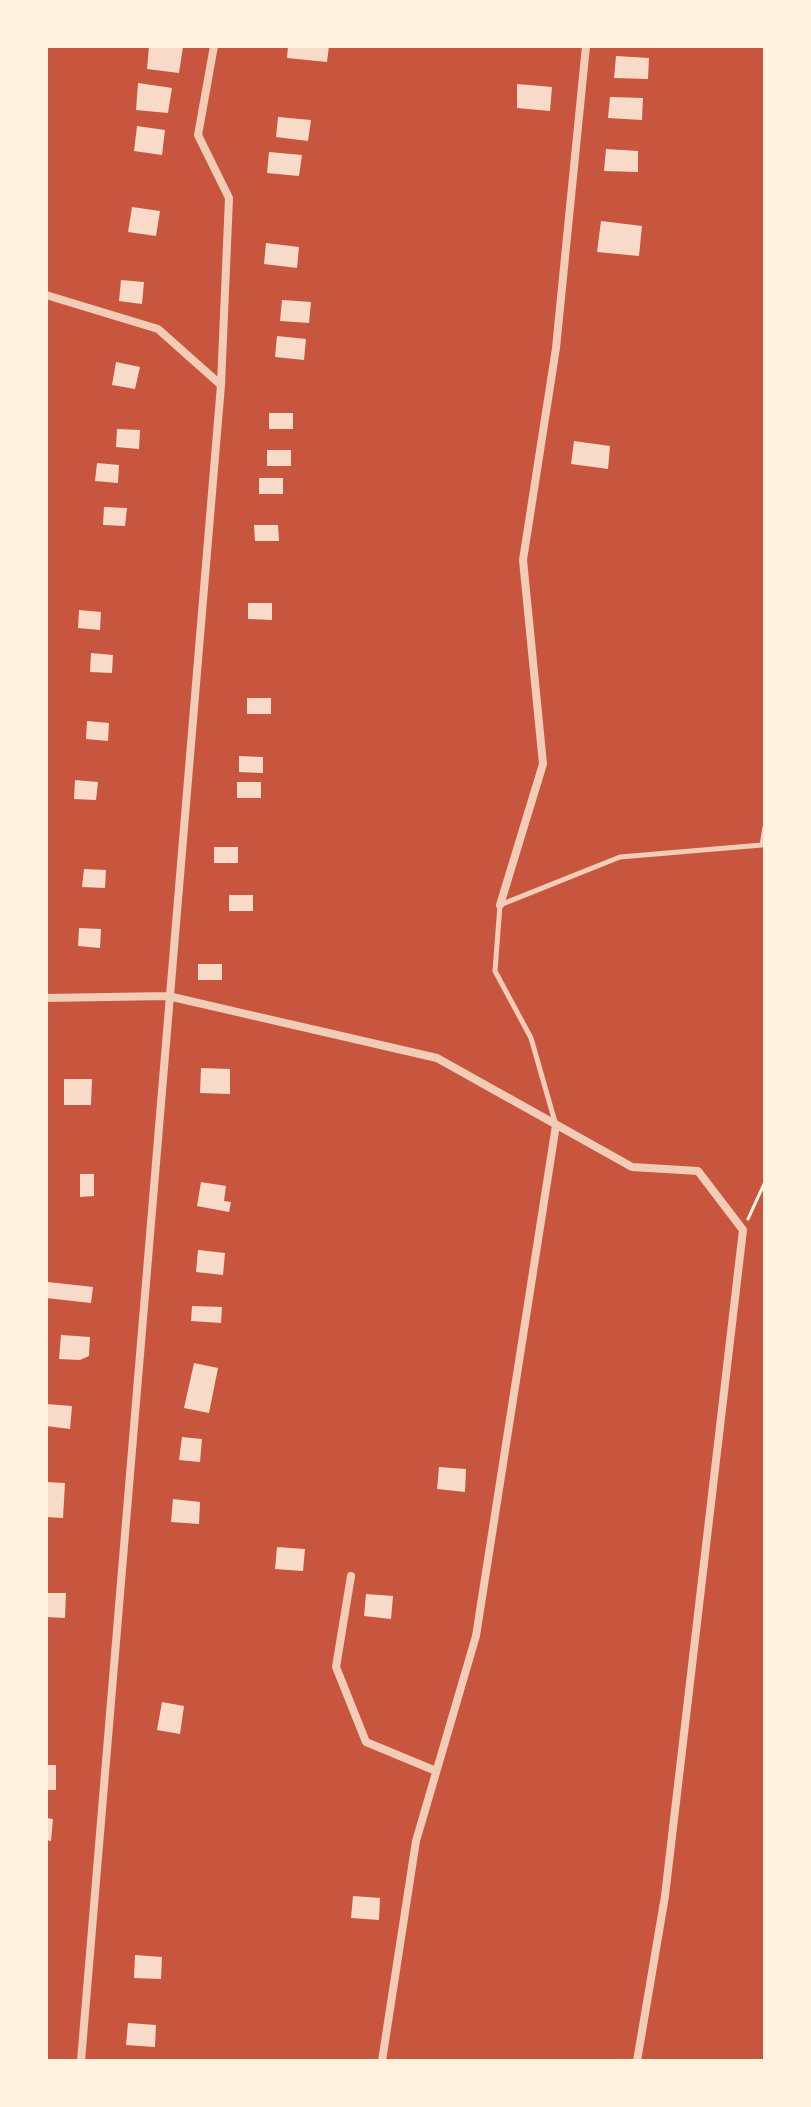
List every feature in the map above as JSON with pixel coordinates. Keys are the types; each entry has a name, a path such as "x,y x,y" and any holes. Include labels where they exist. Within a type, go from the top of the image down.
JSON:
{"street":[{"path":"81,2061 221,385 229,198 198,135 214,46"},
{"path":"500,905 543,764 523,560 556,348 586,46"},
{"path":"46,295 158,329 221,385"},
{"path":"46,998 168,996 437,1058 632,1167 698,1171 743,1230 665,1896 637,2061"},
{"path":"382,2061 416,1841 476,1636 556,1125"},
{"path":"351,1576 336,1667 366,1742 436,1771"}],"lane":[{"path":"556,1125 531,1038 495,971 500,905 620,857 762,845 765,827"}],"path":[{"path":"743,1230 765,1182"}],"building":[{"path":"149,46 183,47 179,73 147,69"},
{"path":"288,46 329,46 327,62 287,58"},
{"path":"616,56 649,58 648,79 614,78"},
{"path":"138,83 172,88 168,113 136,110"},
{"path":"517,84 552,87 550,111 517,108"},
{"path":"610,97 643,98 642,120 608,118"},
{"path":"278,117 311,120 308,141 276,137"},
{"path":"137,126 165,130 162,155 134,151"},
{"path":"606,149 638,151 638,172 604,171"},
{"path":"269,152 302,155 299,176 267,173"},
{"path":"132,207 160,211 156,236 128,232"},
{"path":"601,221 642,226 639,256 597,252"},
{"path":"266,243 299,247 297,268 264,264"},
{"path":"121,280 144,282 142,304 119,301"},
{"path":"282,300 311,302 309,323 280,321"},
{"path":"277,336 306,339 304,360 275,357"},
{"path":"116,362 140,367 135,389 112,385"},
{"path":"269,413 293,413 293,429 269,429"},
{"path":"117,429 140,430 139,449 116,447"},
{"path":"574,441 610,446 608,469 571,464"},
{"path":"267,450 291,450 291,466 267,466"},
{"path":"97,463 119,465 118,483 95,481"},
{"path":"259,478 283,478 283,494 259,494"},
{"path":"104,507 127,508 125,526 103,525"},
{"path":"254,525 278,525 279,541 255,541"},
{"path":"248,603 272,603 272,620 248,619"},
{"path":"79,610 101,612 100,630 78,628"},
{"path":"91,653 113,655 112,673 90,672"},
{"path":"247,698 271,698 271,714 247,714"},
{"path":"87,721 109,723 108,741 86,739"},
{"path":"239,756 263,757 263,773 239,772"},
{"path":"75,780 98,782 96,800 74,799"},
{"path":"237,782 261,782 261,798 237,798"},
{"path":"214,847 238,847 238,863 214,863"},
{"path":"84,869 106,870 105,888 82,887"},
{"path":"229,895 253,895 253,911 229,911"},
{"path":"79,928 101,929 100,948 78,946"},
{"path":"198,964 222,964 222,980 198,980"},
{"path":"201,1068 230,1069 230,1094 200,1093"},
{"path":"64,1079 92,1079 91,1105 64,1105"},
{"path":"80,1174 94,1174 94,1196 80,1197"},
{"path":"201,1182 226,1186 224,1201 231,1202 229,1212 197,1206"},
{"path":"198,1250 225,1253 223,1275 196,1272"},
{"path":"48,1282 93,1287 91,1303 46,1298"},
{"path":"192,1306 222,1307 221,1323 191,1321"},
{"path":"61,1335 90,1337 89,1356 80,1360 59,1359"},
{"path":"194,1363 218,1368 209,1413 184,1408"},
{"path":"46,1404 72,1406 70,1429 46,1426"},
{"path":"182,1437 202,1439 200,1462 179,1460"},
{"path":"439,1467 466,1469 465,1492 437,1489"},
{"path":"46,1482 65,1483 63,1518 46,1517"},
{"path":"173,1499 200,1502 199,1524 171,1522"},
{"path":"277,1547 305,1549 303,1571 275,1569"},
{"path":"46,1593 66,1593 65,1618 46,1617"},
{"path":"366,1594 393,1596 391,1619 364,1616"},
{"path":"162,1702 184,1706 180,1734 157,1730"},
{"path":"46,1765 56,1765 56,1790 46,1790"},
{"path":"46,1818 53,1819 51,1841 46,1840"},
{"path":"353,1896 380,1898 379,1920 351,1918"},
{"path":"135,1955 162,1957 161,1979 134,1978"},
{"path":"128,2023 156,2025 155,2047 126,2045"}]}
